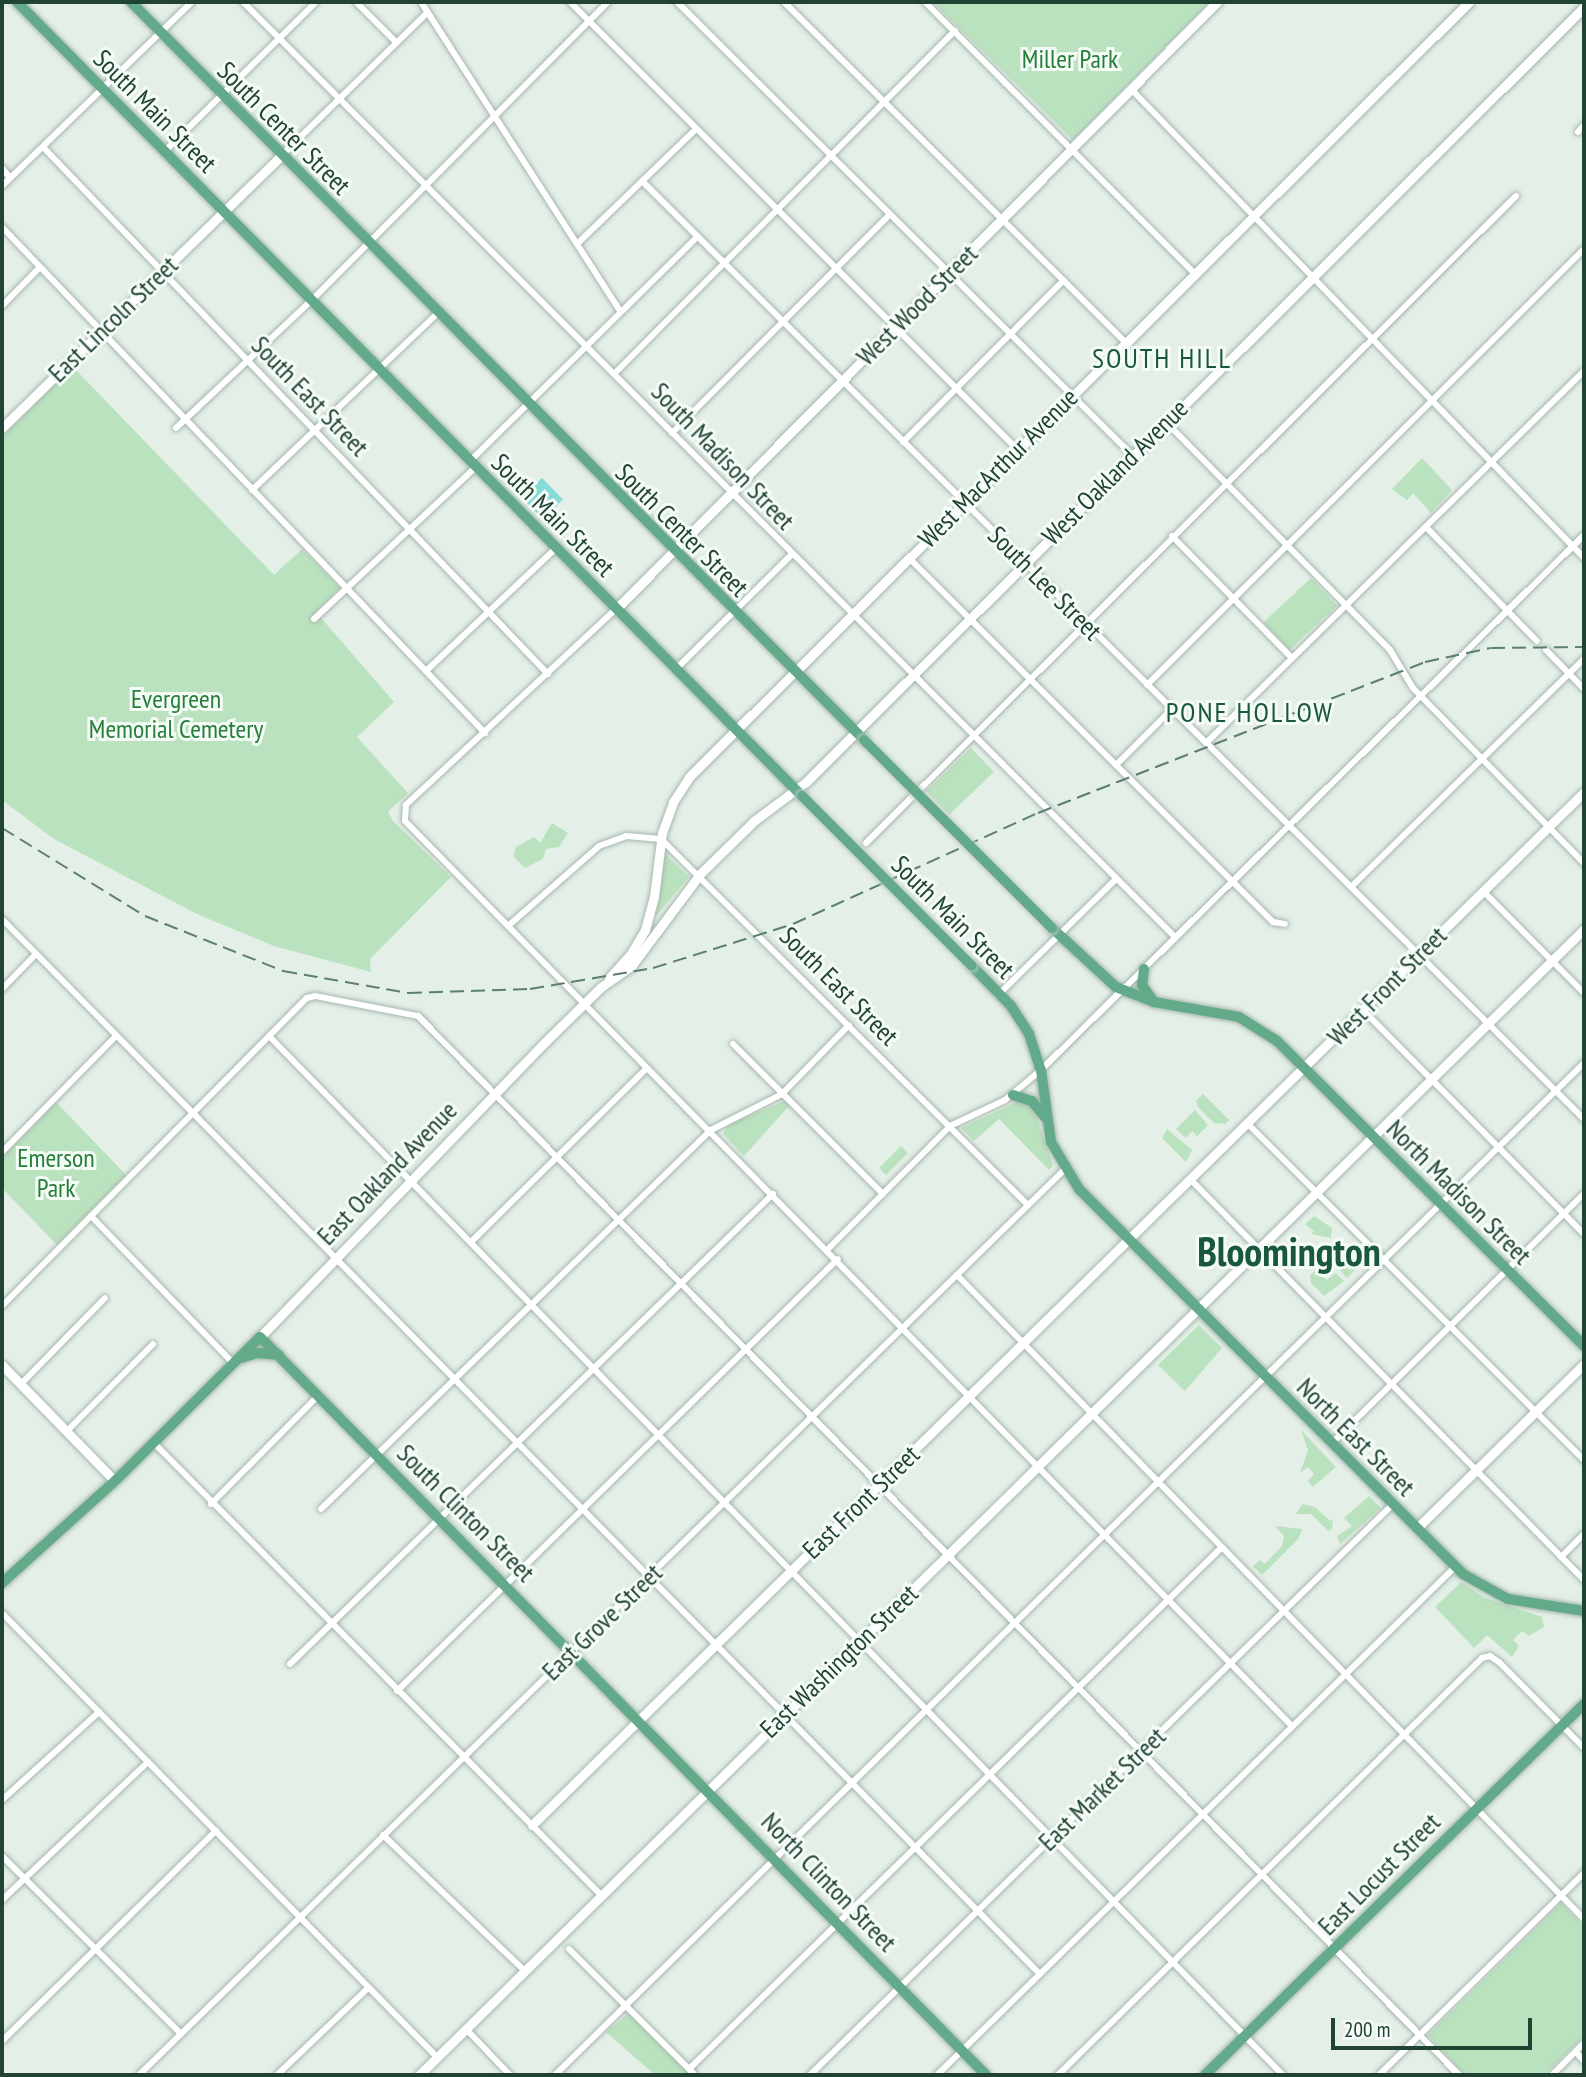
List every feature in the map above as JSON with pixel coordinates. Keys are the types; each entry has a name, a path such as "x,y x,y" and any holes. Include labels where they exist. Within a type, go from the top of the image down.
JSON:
{"main road":[{"name":"South Main Street","path":"17,2 1000,993 1028,1033 1041,1070"},
{"name":"South Center Street","path":"131,2 437,314 1095,971 1122,990 1154,1002 1210,1009 1245,1020 1277,1041 1305,1067"},
{"name":"West Wood Street","path":"617,608 1217,2"},
{"name":"West MacArthur Avenue","path":"601,987 630,955 645,930 654,897 661,839 683,785 1193,272 1469,2"},
{"name":"West Oakland Avenue","path":"799,793 855,732 1583,4"},
{"name":"East Lincoln Street","path":"2,428 282,155"},
{"name":"West Front Street","path":"1190,1179 1584,792"},
{"name":"East Oakland Avenue","path":"2,1584 154,1443 584,1004 641,955 668,911 700,874 754,821 799,793"},
{"name":"East Washington Street","path":"419,2075 1584,929"},
{"path":"1144,969 1142,985 1154,1002"},
{"name":"North Madison Street","path":"1305,1067 1584,1346"},
{"path":"1041,1070 1045,1117 1065,1169 1129,1239"},
{"path":"1013,1095 1032,1101 1045,1117"},
{"name":"East Front Street","path":"532,1825 1190,1179"},
{"name":"North East Street","path":"1129,1239 1455,1567 1508,1599 1584,1611"},
{"name":"South Clinton Street","path":"260,1336 640,1720"},
{"path":"235,1361 257,1353 278,1355"},
{"path":"1418,1528 1584,1364"},
{"path":"2,1365 115,1481"},
{"name":"East Locust Street","path":"1205,2075 1584,1704"},
{"name":"North Clinton Street","path":"640,1720 986,2075"}],"street":[{"path":"2,186 192,2"},
{"name":"South Madison Street","path":"243,2 791,555 1175,937"},
{"path":"165,151 316,2"},
{"path":"356,2 396,42"},
{"path":"421,2 620,311"},
{"path":"569,2 1017,449"},
{"path":"176,428 312,300 608,2"},
{"path":"677,2 1132,455"},
{"path":"784,2 1124,341"},
{"path":"925,2 1193,272"},
{"path":"282,155 427,13"},
{"path":"614,374 726,265 954,32"},
{"path":"1131,89 1584,558"},
{"path":"1578,132 1584,125"},
{"path":"578,244 696,129"},
{"name":"South East Street","path":"43,147 548,674"},
{"path":"2,168 10,178"},
{"name":"South Lee Street","path":"642,181 1584,1119"},
{"path":"866,843 1084,623 1516,196"},
{"path":"672,433 889,215"},
{"path":"2,227 485,733"},
{"path":"314,619 409,530 527,404 697,237"},
{"path":"1147,685 1584,249"},
{"path":"2,306 40,267"},
{"path":"903,442 1064,280"},
{"path":"253,490 437,314"},
{"path":"1206,743 1584,371"},
{"path":"1165,421 1390,649 1403,676 1420,695 1584,863"},
{"path":"1426,527 1537,641"},
{"path":"828,1249 950,1126 1013,1095 1041,1070 1584,535"},
{"path":"1172,536 1292,658"},
{"path":"426,671 556,548"},
{"path":"677,668 791,555"},
{"path":"909,558 1273,922 1285,924"},
{"path":"617,608 406,805 403,814 584,1004 904,1325 1292,1726"},
{"path":"1546,650 1584,689"},
{"path":"1351,887 1584,659"},
{"path":"1116,765 1172,709"},
{"path":"509,926 599,846 626,836 661,839"},
{"name":"South East Street","path":"661,839 700,874 1028,1205"},
{"path":"1000,993 1056,932 1116,879"},
{"path":"1483,891 1584,993"},
{"path":"2,919 1040,1974"},
{"path":"2,989 36,954"},
{"path":"2,1306 312,995 418,1016 1459,2075"},
{"path":"1363,1010 1584,1234"},
{"path":"321,1509 452,1377 533,1306 711,1130 782,1094 849,1025"},
{"path":"2,1152 116,1036"},
{"path":"269,1036 1283,2075"},
{"path":"733,1044 883,1194"},
{"path":"555,2075 1584,1063"},
{"path":"471,1242 647,1068"},
{"path":"1247,1123 1584,1460"},
{"path":"2,1139 8,1146"},
{"name":"East Grove Street","path":"139,2075 1065,1169"},
{"path":"1190,1179 1326,1316 1390,1386 1584,1580"},
{"path":"290,1664 773,1194"},
{"path":"1332,1443 1584,1194"},
{"path":"91,1216 235,1361"},
{"path":"397,1691 838,1259"},
{"path":"957,1275 1584,1919"},
{"path":"21,1384 106,1298"},
{"path":"67,1431 153,1344"},
{"path":"211,1504 319,1395"},
{"path":"154,1443 211,1504 601,1895"},
{"name":"East Market Street","path":"810,2075 1393,1504"},
{"path":"1562,1557 1584,1534"},
{"path":"689,2069 1221,1548"},
{"path":"937,2075 1455,1567"},
{"path":"2,1612 437,2057"},
{"path":"1058,2075 1479,1661 1490,1656 1584,1748"},
{"path":"2,1800 99,1712"},
{"path":"2,1900 148,1762"},
{"path":"2,2041 216,1831"},
{"path":"383,1835 525,1971"},
{"path":"2,1856 181,2034"},
{"path":"1379,2075 1584,1873"},
{"path":"569,1949 695,2075"},
{"path":"277,2075 368,1988"},
{"path":"466,2029 510,2075"},
{"path":"1552,2075 1584,2043"},
{"path":"1576,2052 1584,2061"}],"green space":[{"name":"Miller Park","path":"933,2 1209,2 1073,140"},
{"name":"Evergreen Memorial Cemetery","path":"71,365 274,575 302,549 340,588 316,612 394,702 357,737 408,793 388,812 393,821 451,877 370,959 371,972 274,946 199,915 54,839 2,800 2,435"},
{"path":"1422,458 1452,490 1431,513 1413,493 1407,500 1392,489"},
{"path":"1311,578 1337,606 1289,650 1263,622"},
{"path":"971,748 994,772 949,815 926,791"},
{"path":"552,823 568,833 559,847 546,849 543,859 525,868 513,856 516,847 534,837 540,843"},
{"path":"666,855 689,877 656,916 664,858"},
{"path":"1203,1094 1229,1120 1225,1124 1214,1123 1198,1107 1196,1101"},
{"path":"784,1101 790,1105 744,1156 723,1134 728,1125"},
{"name":"Emerson Park","path":"56,1102 126,1175 57,1245 2,1188 2,1158"},
{"path":"1017,1102 1030,1104 1035,1112 1053,1166 1049,1170 999,1119 974,1141 961,1128"},
{"path":"1195,1110 1208,1125 1197,1136 1192,1131 1186,1138 1176,1129"},
{"path":"1167,1129 1192,1150 1186,1162 1162,1138"},
{"path":"901,1146 908,1153 886,1175 879,1168"},
{"path":"1314,1216 1332,1228 1331,1238 1311,1234 1314,1231 1305,1224"},
{"path":"1291,1238 1306,1262 1302,1267 1281,1253"},
{"path":"1342,1242 1362,1257 1361,1264 1347,1278 1339,1269 1345,1262 1336,1250"},
{"path":"1315,1271 1327,1280 1335,1273 1344,1281 1324,1296 1311,1283 1310,1275"},
{"path":"1199,1325 1222,1348 1185,1391 1158,1365"},
{"path":"1301,1430 1336,1467 1313,1487 1308,1481 1314,1474 1308,1467 1300,1473 1308,1450"},
{"path":"1369,1496 1381,1508 1340,1544 1337,1536 1352,1526 1344,1518"},
{"path":"1302,1504 1315,1507 1330,1521 1333,1519 1332,1529 1328,1531 1311,1514 1296,1514"},
{"path":"1275,1526 1302,1529 1299,1538 1262,1575 1253,1566 1260,1560 1265,1564 1282,1546 1284,1536"},
{"path":"1461,1582 1485,1598 1542,1617 1544,1627 1529,1636 1522,1631 1513,1640 1519,1646 1512,1657 1487,1635 1474,1648 1435,1607"},
{"path":"1561,1903 1584,1927 1584,2036 1544,2075 1465,2075 1428,2035"},
{"path":"629,2013 692,2075 655,2075 606,2032"}],"water":[{"path":"542,478 563,500 543,519 522,497"}],"railway":[{"path":"2,828 145,916 283,971 408,993 530,989 653,968 793,924 1038,813 1425,662 1491,648 1584,647"}],"district":[{"name":"SOUTH HILL","path":"1162,358"},
{"name":"PONE HOLLOW","path":"1250,712"},
{"name":"Bloomington","path":"1289,1251"}]}
